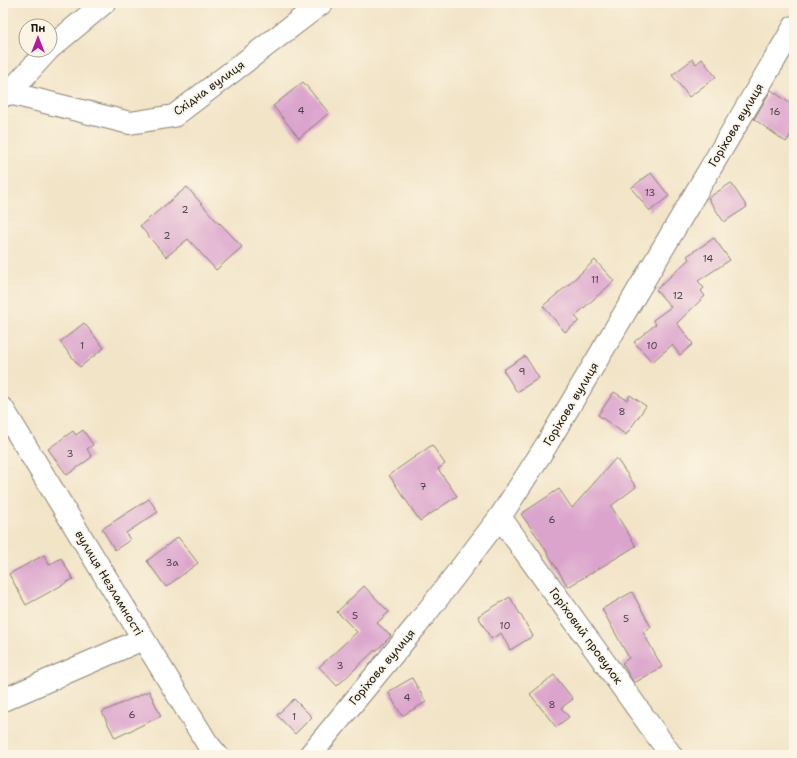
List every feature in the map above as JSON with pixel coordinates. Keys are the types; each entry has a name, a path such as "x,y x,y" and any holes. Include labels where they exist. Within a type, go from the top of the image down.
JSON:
{"street":[{"path":"58,41 104,3"},
{"name":"Східна вулиця","path":"6,94 130,123 174,116 322,3"},
{"name":"Горіхова вулиця","path":"310,755 416,626 500,517 552,437 794,27"},
{"path":"6,94 40,58"},
{"name":"вулиця Незламності","path":"3,409 143,639 217,755"},
{"name":"Горіховий провулок","path":"500,517 671,755"},
{"path":"3,700 143,639"}],"building":[{"path":"693,59 696,64 702,59 716,77 689,97 672,75"},
{"path":"303,82 329,113 299,138 273,106"},
{"path":"771,90 794,106 794,130 786,142 754,119"},
{"path":"651,173 669,196 650,211 631,188"},
{"path":"731,183 747,207 724,222 708,198"},
{"path":"187,187 219,224 220,223 242,247 216,270 188,239 166,257 140,226"},
{"path":"714,238 730,260 698,281 704,288 701,291 705,296 677,323 693,344 680,355 672,345 652,362 634,342 656,324 653,320 671,307 656,290 689,259 687,256"},
{"path":"595,260 614,281 575,316 579,321 565,332 543,306"},
{"path":"84,323 104,348 80,367 60,342"},
{"path":"525,356 539,378 517,392 503,370"},
{"path":"614,392 627,400 630,395 646,406 626,435 598,415"},
{"path":"83,430 93,445 87,449 92,457 67,475 48,449 73,431 76,435"},
{"path":"432,445 445,464 438,469 457,496 420,521 389,475"},
{"path":"616,458 636,487 611,506 636,546 568,587 539,539 521,514 559,489 572,508"},
{"path":"149,499 158,512 126,533 130,540 115,550 102,529"},
{"path":"178,537 198,563 166,587 147,561"},
{"path":"44,555 49,565 61,558 73,579 26,605 9,574"},
{"path":"364,586 389,612 377,623 391,636 337,686 319,667 357,632 337,612"},
{"path":"632,592 651,627 643,632 662,667 634,683 622,663 629,658 602,609"},
{"path":"510,597 533,636 510,650 501,633 491,639 478,616"},
{"path":"554,675 573,699 561,708 569,717 556,727 530,694"},
{"path":"412,678 426,702 402,716 388,692"},
{"path":"149,691 161,716 115,738 102,712"},
{"path":"294,699 312,717 295,734 277,715"}]}
